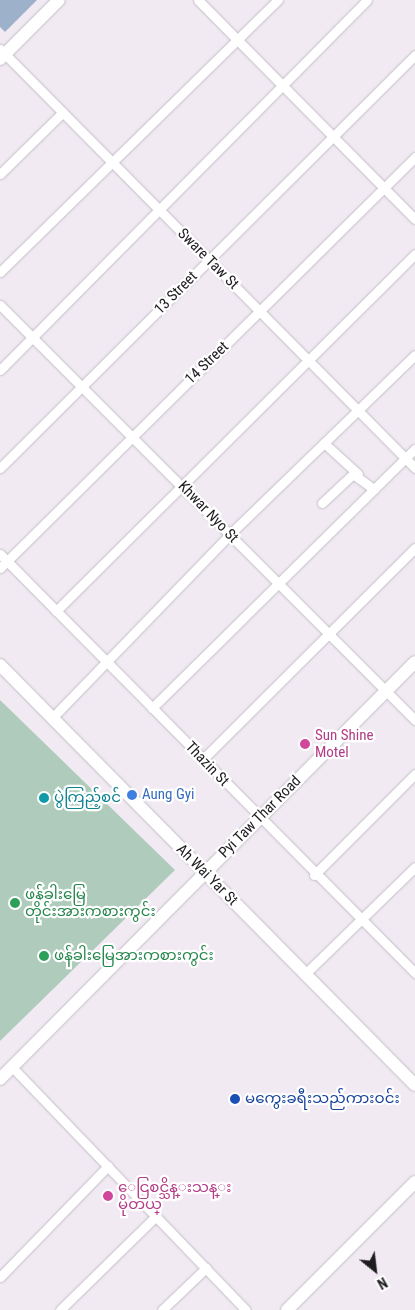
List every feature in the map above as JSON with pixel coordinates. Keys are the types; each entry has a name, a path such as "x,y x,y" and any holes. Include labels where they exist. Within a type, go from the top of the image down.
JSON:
{"street":[{"path":"2,54 59,0"},
{"path":"198,0 415,219"},
{"path":"0,272 278,0"},
{"path":"0,370 367,0"},
{"name":"Sware Taw St","path":"2,54 63,112 415,468"},
{"name":"13 Street","path":"0,468 415,55"},
{"path":"0,174 63,112"},
{"name":"14 Street","path":"3,565 415,157"},
{"path":"56,611 180,483 415,254"},
{"name":"Khwar Nyo St","path":"0,305 133,435 415,720"},
{"path":"52,718 230,534 415,355"},
{"path":"324,443 374,489"},
{"path":"152,708 415,449"},
{"path":"322,503 358,474"},
{"path":"203,759 415,548"},
{"name":"Thazin St","path":"0,554 3,565 56,611 203,759 360,922 414,971"},
{"name":"Pyi Taw Thar Road","path":"4,1072 206,873 415,662"},
{"name":"Ah Wai Yar St","path":"0,665 415,1085"},
{"path":"314,875 415,774"},
{"path":"305,974 415,867"},
{"path":"4,1072 108,1166 246,1310"},
{"path":"0,1277 108,1166"},
{"path":"287,1310 415,1182"},
{"path":"60,1310 156,1216"},
{"path":"162,1310 206,1268"}],"green space":[{"name":"ဖန်ခါးမြေအားကစားကွင်း","path":"0,700 175,870 0,1041"}],"water":[{"path":"0,0 37,0 5,32 0,27"}],"place":[{"name":"Sun Shine Motel","path":"305,744"},
{"name":"Aung Gyi","path":"132,795"},
{"name":"ပွဲကြည့်စင်","path":"44,798"},
{"name":"ဖန်ခါးမြေ တိုင်းအားကစားကွင်း","path":"15,903"},
{"name":"ဖန်ခါးမြေအားကစားကွင်း","path":"44,956"},
{"name":"မကွေးခရီးသည်ကားဝင်း","path":"235,1099"},
{"name":"ေငြစင္သိန္းသန္း မိုတယ္","path":"108,1196"}]}
